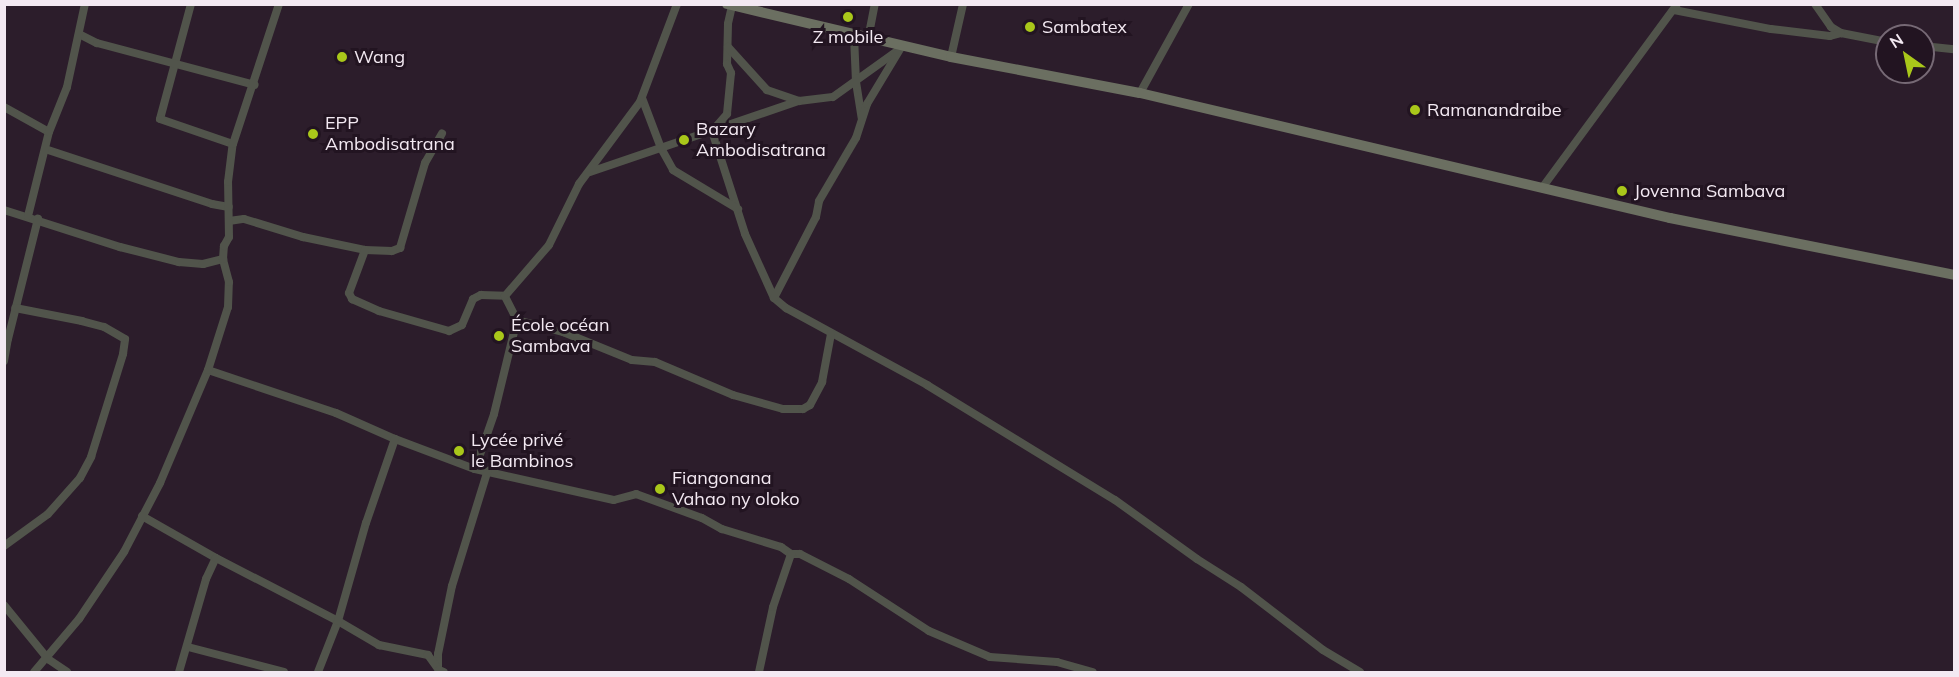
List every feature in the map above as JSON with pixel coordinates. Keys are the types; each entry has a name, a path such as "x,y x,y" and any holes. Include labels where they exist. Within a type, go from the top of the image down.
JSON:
{"main road":[{"path":"729,5 951,57 1140,93 1542,188 1802,245 1954,275"}],"street":[{"path":"28,216 49,132 67,87 85,4"},
{"path":"191,4 160,118 233,144"},
{"path":"33,672 48,659 79,619 124,552 160,483 208,370 228,306 229,282 223,259 224,246 229,237 228,182 233,144 255,85 279,4"},
{"path":"365,250 350,293 352,299 379,310 449,331 462,325 473,299 481,296 505,296 549,245 579,184 642,98 677,4"},
{"path":"868,39 876,4"},
{"path":"951,57 963,4"},
{"path":"1140,93 1189,4"},
{"path":"1815,4 1831,27 1842,33 1875,40"},
{"path":"712,131 727,114 731,73 727,64 729,5"},
{"path":"1542,188 1676,7 1770,28 1830,36 1842,33"},
{"path":"79,34 98,43 255,85"},
{"path":"854,36 856,82 862,118"},
{"path":"590,172 799,101 833,97 902,46"},
{"path":"774,298 816,217 819,201 856,138 862,118 902,46"},
{"path":"728,47 767,90 799,101"},
{"path":"1935,47 1954,49"},
{"path":"642,98 661,148 673,170 738,209"},
{"path":"4,107 29,118 49,132"},
{"path":"712,131 746,234 774,298 786,308 831,334 927,385 1115,500 1197,559 1241,587 1323,650 1360,672"},
{"path":"229,221 244,219 303,237 365,250 392,251 400,248 425,163 442,133"},
{"path":"45,149 201,201 230,207"},
{"path":"4,210 120,247 179,262 203,264 223,259"},
{"path":"4,361 38,219"},
{"path":"475,469 494,414 518,320 505,296"},
{"path":"4,546 48,514 80,478 91,458 123,354 125,339 104,327 15,308"},
{"path":"518,320 563,332 632,360 655,362 733,395 783,409 803,409 810,405 822,382 831,334"},
{"path":"208,370 336,413 395,439 475,469 488,470 557,489 614,500 636,494 702,518 722,530 782,547 791,554 800,554 849,579 929,631 990,657 1057,662 1093,672"},
{"path":"318,672 339,621 366,523 395,439"},
{"path":"440,672 438,654 452,586 488,470"},
{"path":"141,516 216,558 339,621 379,645 428,655 440,672"},
{"path":"759,672 776,598 791,554"},
{"path":"178,672 188,647 206,579 216,558"},
{"path":"4,605 48,659 67,672"},
{"path":"188,647 284,672"}],"place":[{"name":"Z mobile","path":"848,17"},
{"name":"Sambatex","path":"1030,27"},
{"name":"Wang","path":"342,57"},
{"name":"Ramanandraibe","path":"1415,110"},
{"name":"EPP Ambodisatrana","path":"313,134"},
{"name":"Bazary Ambodisatrana","path":"684,140"},
{"name":"Jovenna Sambava","path":"1622,191"},
{"name":"École océan Sambava","path":"499,336"},
{"name":"Lycée privé le Bambinos","path":"459,451"},
{"name":"Fiangonana Vahao ny oloko","path":"660,489"}]}
